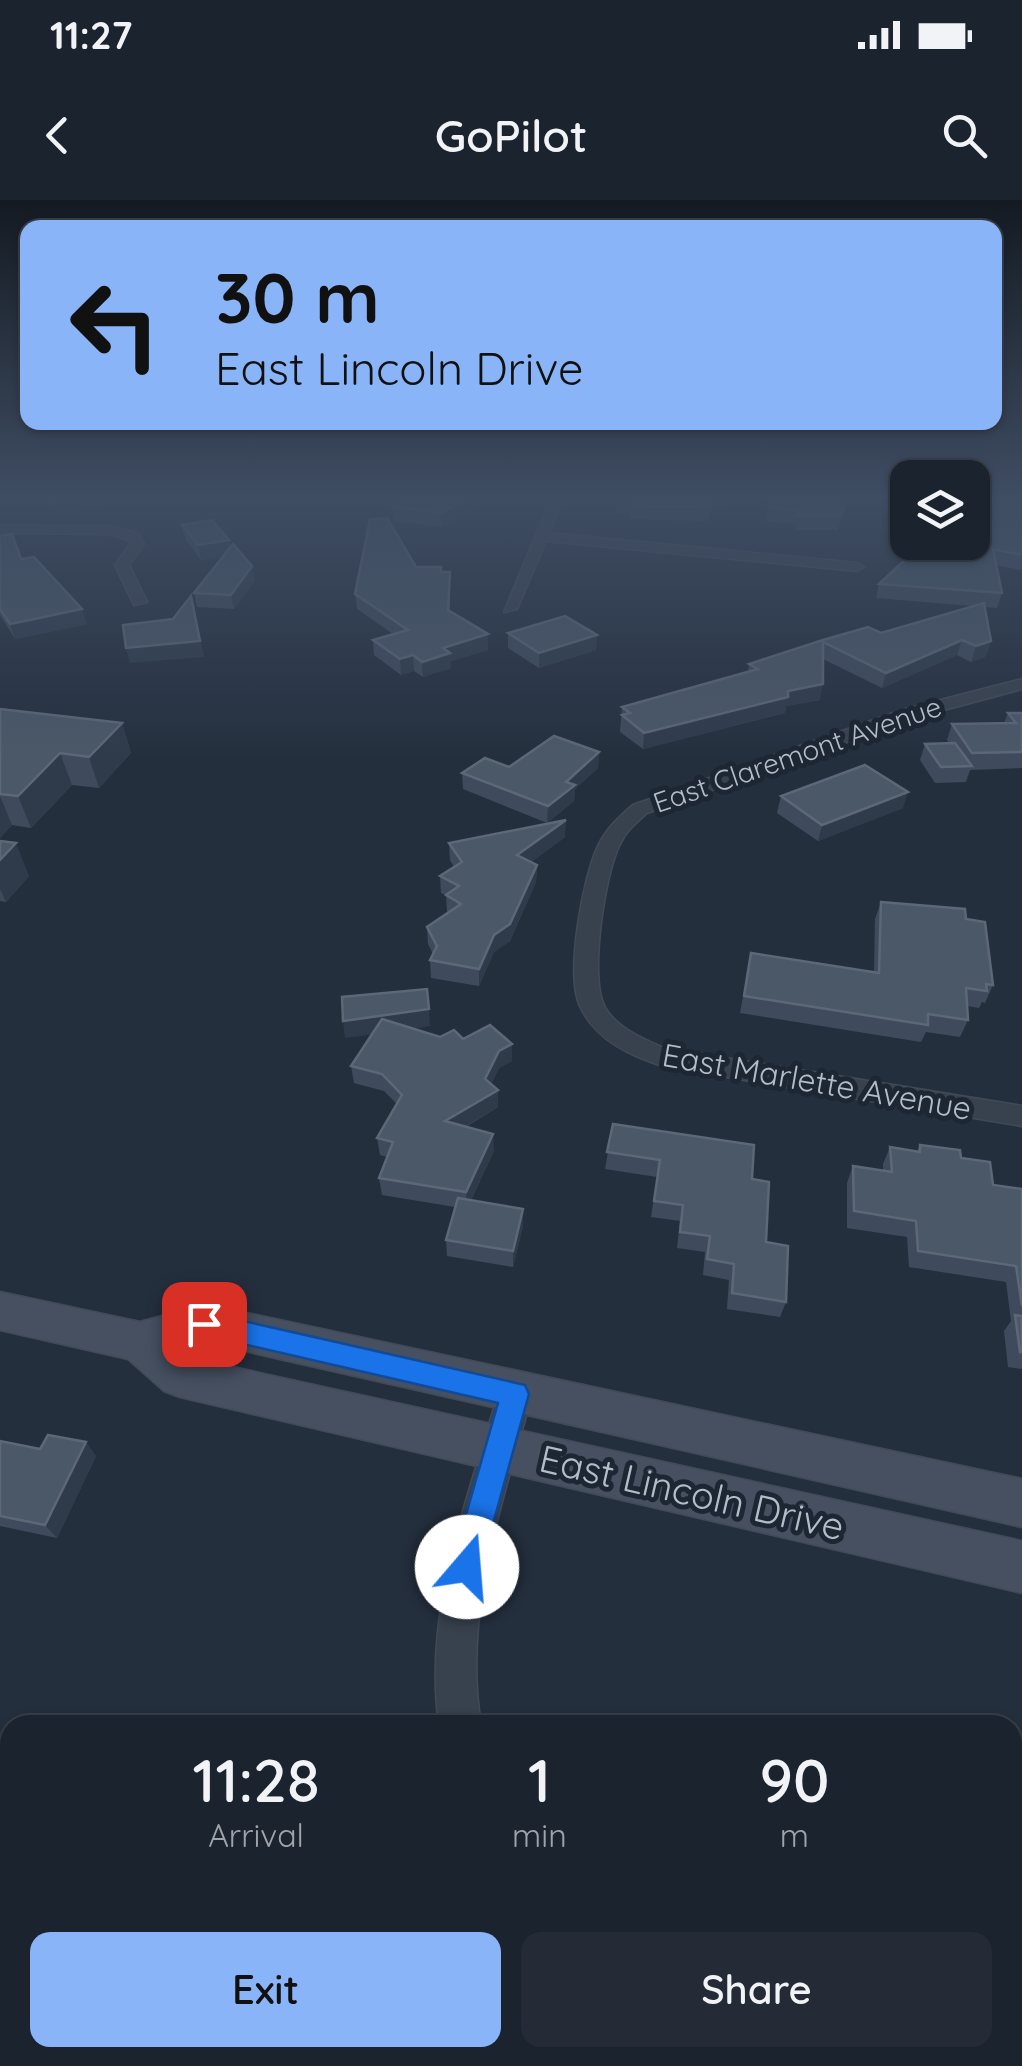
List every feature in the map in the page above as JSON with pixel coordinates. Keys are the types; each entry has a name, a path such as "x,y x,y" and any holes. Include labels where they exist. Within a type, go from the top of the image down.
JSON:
{"main road":[{"name":"East Lincoln Drive","path":"0,1310 140,1342 180,1376 1022,1566"},
{"name":"East Lincoln Drive","path":"140,1342 204,1324 1022,1504"}],"street":[{"path":"132,586 139,602"},
{"path":"509,609 519,586"},
{"name":"East Claremont Avenue","path":"618,1033 589,1002 587,965 605,852 618,828 640,809 685,790 908,714 1000,686 1022,684"},
{"name":"East Marlette Avenue","path":"618,1033 639,1049 666,1058 1022,1116"},
{"path":"457,1715 454,1634 467,1567 515,1394"}],"building":[{"path":"0,586 61,586 82,609 10,624 0,609"},
{"path":"200,586 237,586 231,595 194,593"},
{"path":"357,586 449,586 448,610 488,634 443,648 450,653 422,662 413,655 400,659 373,640 408,630 355,594"},
{"path":"907,586 1001,586 1002,593"},
{"path":"191,596 200,641 126,648 123,625 173,619"},
{"path":"984,603 991,641 976,646 962,640 886,673 823,642 823,684 788,691 788,697 644,733 622,715 630,713 622,707 758,669 749,664 823,640 868,627 881,633"},
{"path":"565,616 597,635 539,653 508,633"},
{"path":"0,709 122,723 89,757 60,753 18,796 0,794"},
{"path":"1008,713 1022,713 1022,752 972,753 952,724 1016,723"},
{"path":"554,736 599,752 566,782 575,785 548,806 462,773 485,758 509,767"},
{"path":"955,743 972,766 941,767 925,744"},
{"path":"865,765 908,792 822,825 781,796"},
{"path":"566,820 517,855 537,865 510,924 494,935 479,969 430,960 437,946 427,927 461,904 446,895 459,886 440,876 462,862 449,843"},
{"path":"0,841 16,843 0,860"},
{"path":"881,902 965,909 966,919 985,922 993,985 986,984 987,991 966,988 968,1020 928,1014 928,1025 744,996 751,953 879,973"},
{"path":"427,989 429,1009 343,1021 342,997"},
{"path":"382,1019 440,1037 454,1030 463,1039 490,1025 512,1044 499,1051 485,1079 498,1090 445,1121 493,1134 466,1192 379,1178 393,1142 377,1138 402,1095 382,1074 351,1066"},
{"path":"613,1124 754,1145 752,1179 769,1182 766,1242 788,1246 786,1302 732,1293 734,1264 707,1259 710,1236 680,1232 683,1205 654,1201 660,1160 607,1152"},
{"path":"920,1145 960,1150 961,1158 990,1162 993,1185 1022,1189 1022,1306 1016,1266 918,1251 916,1221 854,1211 853,1166 892,1172 890,1147 920,1152"},
{"path":"458,1198 523,1209 513,1251 446,1240"},
{"path":"1015,1315 1022,1316 1022,1352 1020,1352"},
{"path":"48,1435 86,1442 45,1525 0,1516 0,1441 40,1449"}],"route":[{"path":"204,1324 515,1394 467,1567"}]}
